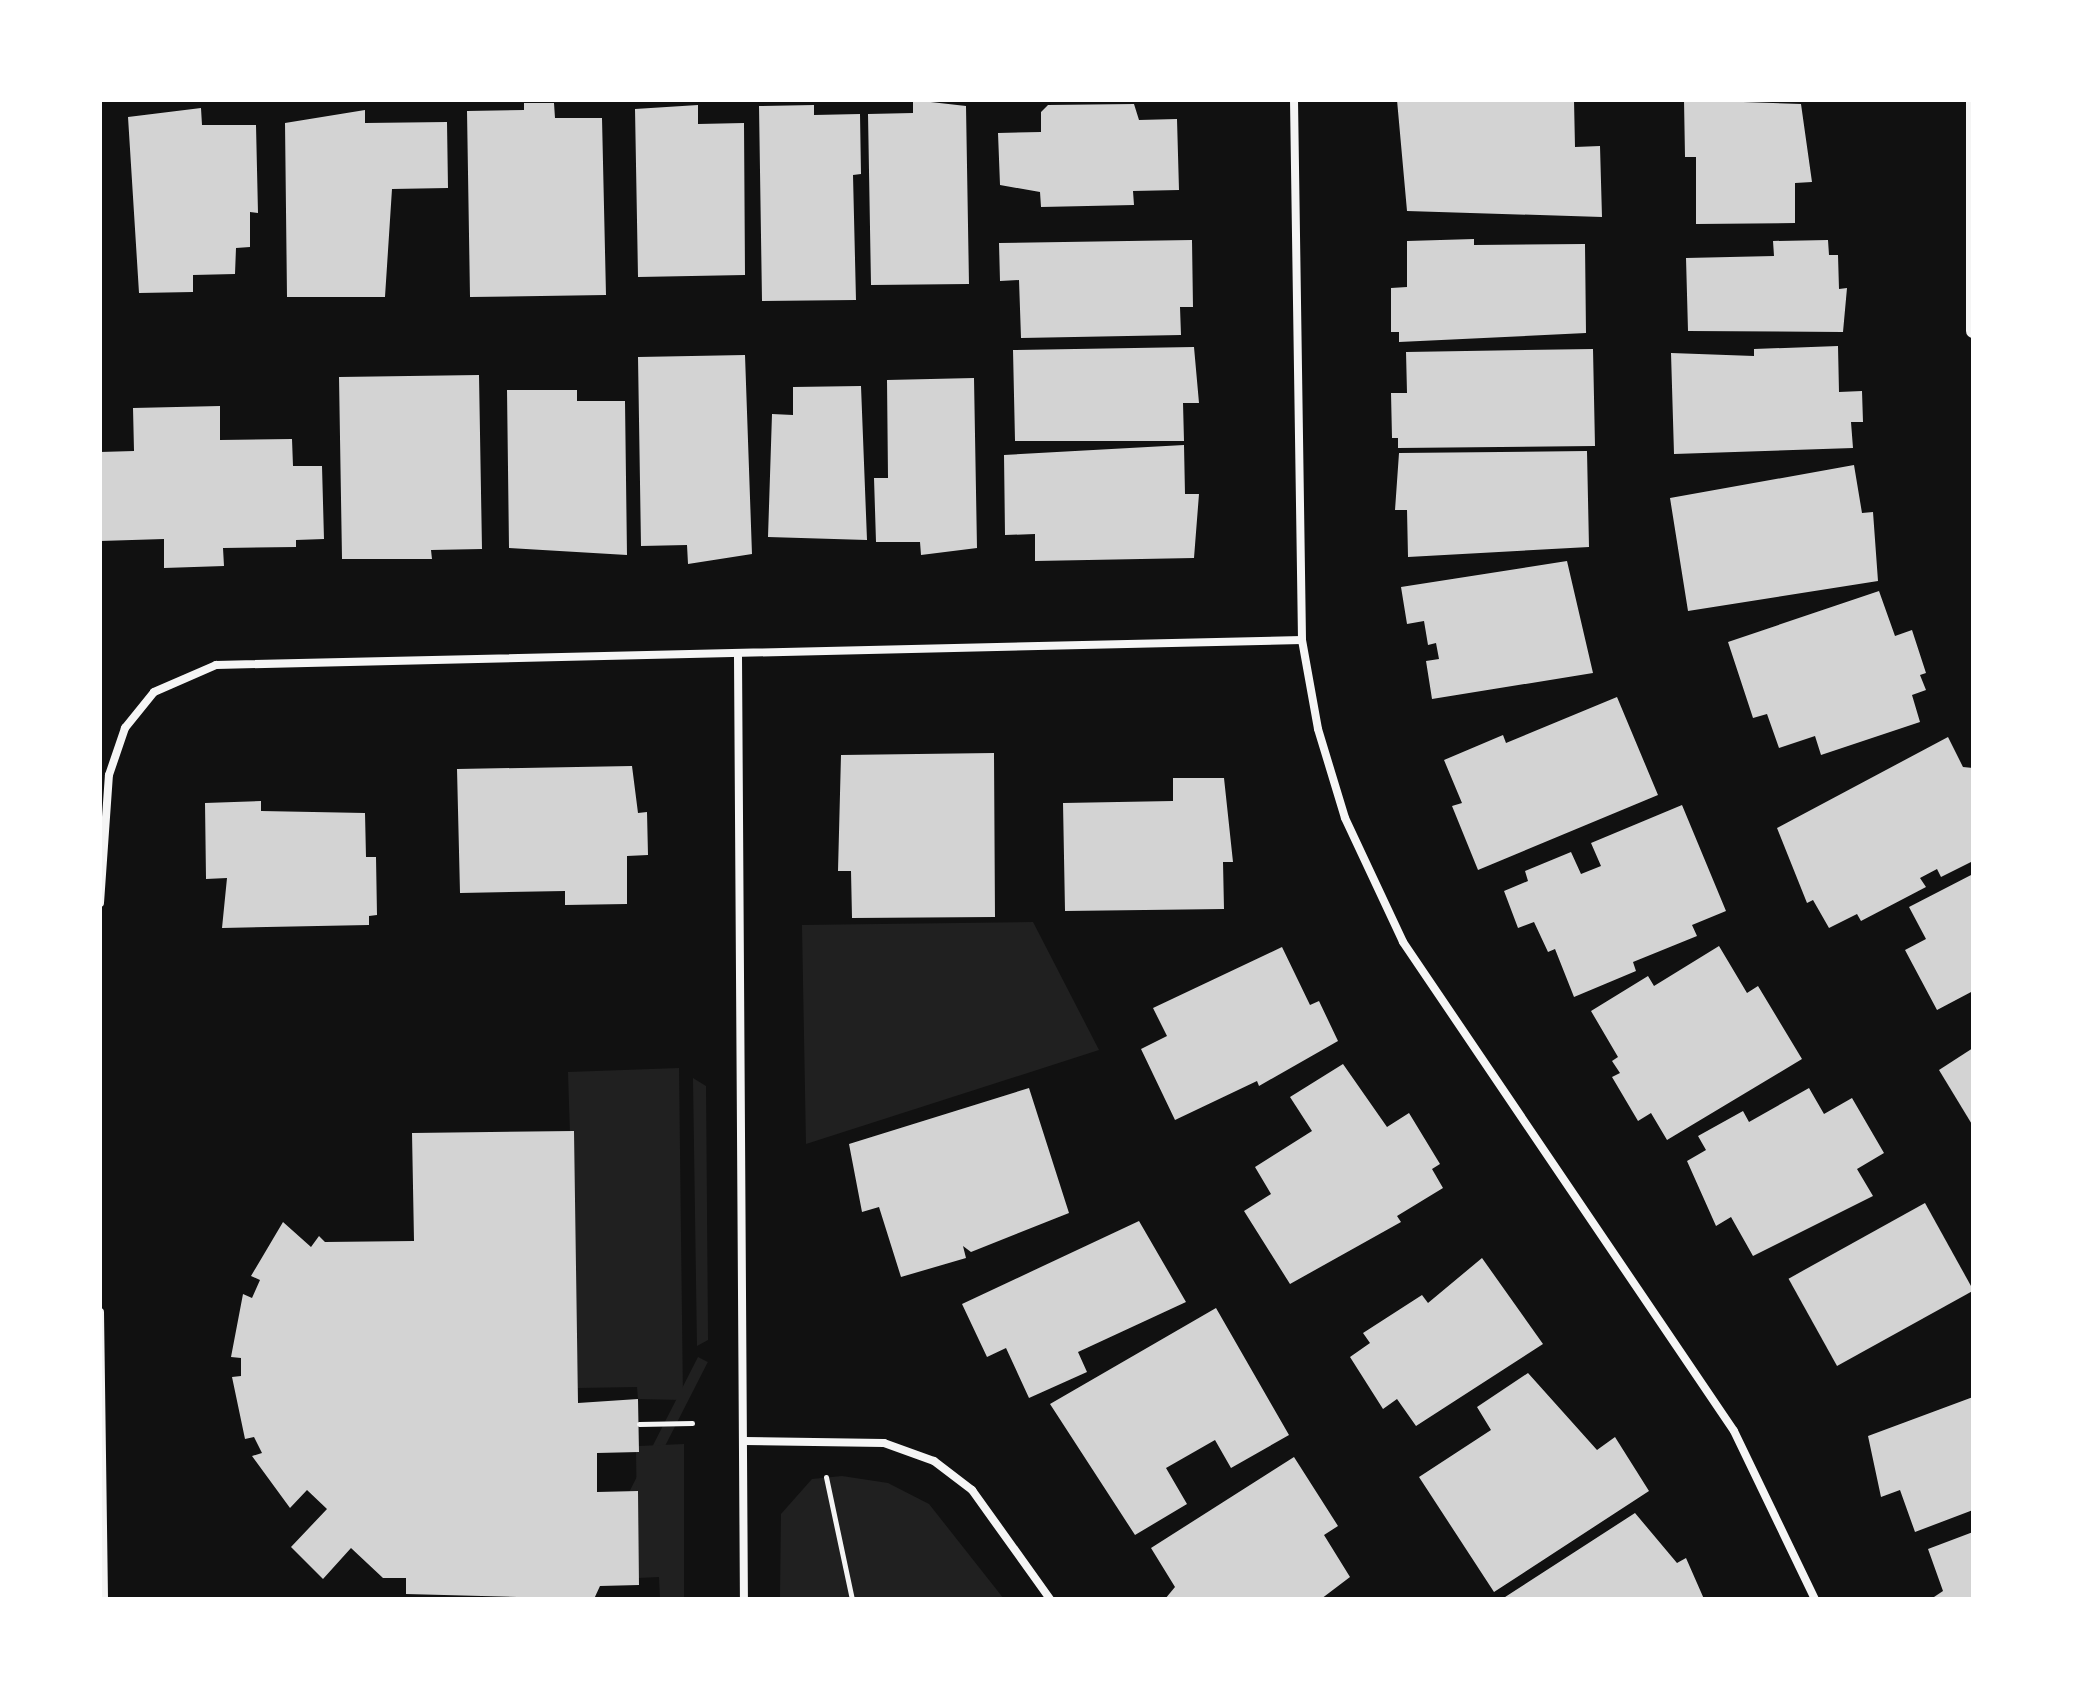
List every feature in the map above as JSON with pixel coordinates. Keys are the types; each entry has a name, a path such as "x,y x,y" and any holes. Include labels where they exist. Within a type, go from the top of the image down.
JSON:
{"street":[{"path":"1294,100 1302,640 1329,771 1382,903 1438,996 1696,1368 1767,1491 1815,1599"},
{"path":"1973,100 1973,331"},
{"path":"100,903 109,775 142,703 187,673 243,663 738,657 1302,640"},
{"path":"738,657 744,1599"},
{"path":"100,1312 104,1599"},
{"path":"745,1441 884,1443 934,1461 972,1490 1050,1599"}],"path":[{"path":"639,1424 692,1423"},
{"path":"826,1476 852,1599"}],"shaded area":[{"path":"1033,922 1099,1050 806,1144 802,925"},
{"path":"679,1068 683,1400 638,1399 637,1387 578,1388 568,1072"},
{"path":"693,1078 706,1086 708,1340 697,1346"},
{"path":"698,1357 708,1362 598,1578 588,1573"},
{"path":"684,1444 684,1599 660,1599 659,1577 638,1578 636,1452 639,1446"},
{"path":"842,1476 888,1483 929,1504 1004,1599 780,1599 781,1514 812,1479"}],"building":[{"path":"913,100 966,106 969,284 871,285 868,114 913,113"},
{"path":"1397,100 1574,100 1575,147 1600,146 1602,217 1407,211"},
{"path":"1684,100 1801,104 1812,182 1795,183 1795,223 1696,224 1696,157 1685,157"},
{"path":"524,103 554,103 555,118 602,118 606,295 470,297 467,111 524,110"},
{"path":"1134,104 1139,120 1177,119 1179,190 1133,191 1134,205 1041,207 1040,192 1000,185 998,133 1041,132 1041,112 1048,105"},
{"path":"698,105 698,124 744,123 745,275 638,277 635,109"},
{"path":"814,105 814,115 860,114 861,174 853,175 856,300 762,301 759,106"},
{"path":"201,108 202,125 256,125 258,213 250,212 250,247 236,248 235,274 193,275 193,292 139,293 128,117"},
{"path":"365,110 365,123 447,122 448,188 392,189 385,297 287,297 285,123"},
{"path":"1474,239 1474,245 1585,244 1586,333 1399,342 1399,332 1391,332 1391,288 1407,287 1407,241"},
{"path":"1192,240 1193,307 1180,307 1181,335 1021,338 1019,280 1000,281 999,243"},
{"path":"1828,240 1829,255 1838,255 1839,289 1847,288 1843,332 1688,331 1686,258 1774,256 1773,241"},
{"path":"1838,346 1839,392 1862,391 1863,422 1851,422 1853,448 1674,454 1671,353 1754,356 1754,349"},
{"path":"1194,347 1199,403 1183,403 1184,441 1015,441 1013,350"},
{"path":"1593,349 1595,446 1398,448 1398,438 1392,438 1391,393 1407,393 1406,352"},
{"path":"745,355 752,554 688,564 687,545 641,546 638,357"},
{"path":"479,375 482,549 431,550 432,559 342,559 339,377"},
{"path":"974,378 977,548 921,555 920,542 876,542 874,478 888,478 887,380"},
{"path":"861,386 867,540 768,537 772,414 793,415 793,387"},
{"path":"507,390 577,390 577,401 625,401 627,555 509,548"},
{"path":"220,406 220,440 292,439 293,466 322,466 324,539 296,540 296,547 223,548 224,566 164,568 164,539 100,541 100,452 134,451 133,408"},
{"path":"1184,445 1185,494 1199,494 1194,558 1035,561 1035,534 1005,535 1004,455"},
{"path":"1587,451 1589,547 1408,557 1407,510 1395,510 1399,453"},
{"path":"1854,465 1862,513 1873,512 1878,581 1688,611 1670,498"},
{"path":"1567,561 1593,673 1432,699 1426,661 1439,659 1436,643 1428,645 1424,621 1407,624 1401,587"},
{"path":"1879,591 1895,636 1912,630 1926,673 1920,675 1926,690 1912,695 1920,722 1821,755 1815,736 1779,748 1767,714 1753,718 1728,642"},
{"path":"1617,697 1658,795 1478,870 1452,806 1462,803 1444,760 1503,735 1506,743"},
{"path":"1948,737 1963,767 1973,768 1973,861 1941,877 1937,869 1920,878 1926,887 1861,921 1857,914 1829,928 1813,900 1807,903 1777,828"},
{"path":"994,753 995,917 852,918 851,871 838,871 841,755"},
{"path":"632,766 638,813 647,812 648,855 627,856 627,904 565,905 565,891 460,893 457,769"},
{"path":"1173,778 1224,778 1233,862 1223,862 1224,909 1065,911 1063,803 1173,801"},
{"path":"261,801 261,811 365,813 366,857 376,857 377,915 369,916 369,925 222,928 227,878 206,879 205,803"},
{"path":"1682,805 1726,911 1692,925 1697,936 1633,962 1636,971 1574,997 1555,949 1548,952 1534,922 1518,928 1504,891 1528,881 1525,871 1571,852 1581,874 1601,866 1591,843"},
{"path":"1973,874 1973,991 1937,1010 1905,950 1926,939 1909,907"},
{"path":"1719,946 1747,993 1758,986 1802,1059 1667,1140 1651,1113 1638,1121 1612,1077 1620,1073 1612,1061 1618,1057 1591,1011 1648,976 1654,986"},
{"path":"1282,947 1310,1005 1319,1001 1338,1041 1259,1086 1257,1081 1175,1120 1141,1049 1167,1036 1153,1008"},
{"path":"1973,1048 1973,1126 1939,1070"},
{"path":"1343,1064 1387,1127 1409,1113 1440,1164 1432,1169 1443,1188 1397,1216 1401,1222 1290,1284 1244,1211 1271,1194 1255,1167 1312,1131 1290,1097"},
{"path":"1029,1088 1069,1213 971,1252 963,1246 966,1258 901,1277 879,1207 862,1212 849,1144"},
{"path":"1809,1088 1824,1114 1852,1098 1884,1153 1857,1169 1873,1196 1753,1256 1731,1217 1716,1226 1687,1161 1706,1150 1698,1136 1743,1111 1749,1122"},
{"path":"574,1131 578,1403 638,1399 639,1452 597,1453 597,1492 638,1491 639,1585 600,1586 594,1599 406,1594 406,1578 383,1578 351,1548 323,1579 291,1547 327,1509 307,1490 290,1508 252,1456 262,1453 254,1437 245,1439 232,1377 241,1376 241,1358 231,1357 243,1294 252,1298 260,1280 251,1276 283,1222 311,1247 319,1236 325,1242 414,1241 412,1133"},
{"path":"1925,1203 1973,1291 1837,1366 1789,1279"},
{"path":"1139,1221 1186,1302 1078,1352 1087,1372 1029,1398 1006,1348 987,1357 962,1304"},
{"path":"1482,1258 1543,1344 1416,1426 1397,1399 1383,1409 1350,1357 1370,1343 1363,1333 1422,1295 1428,1303"},
{"path":"1216,1308 1289,1435 1231,1468 1215,1440 1166,1468 1187,1504 1135,1535 1050,1404"},
{"path":"1528,1373 1597,1450 1615,1437 1649,1491 1494,1592 1419,1477 1491,1430 1477,1407"},
{"path":"1973,1397 1973,1510 1915,1532 1900,1490 1881,1497 1868,1436"},
{"path":"1294,1457 1338,1526 1324,1535 1350,1577 1321,1599 1165,1599 1175,1587 1151,1548"},
{"path":"1635,1513 1677,1563 1686,1558 1704,1599 1502,1599"},
{"path":"1973,1532 1973,1599 1931,1599 1943,1591 1928,1549"}]}
